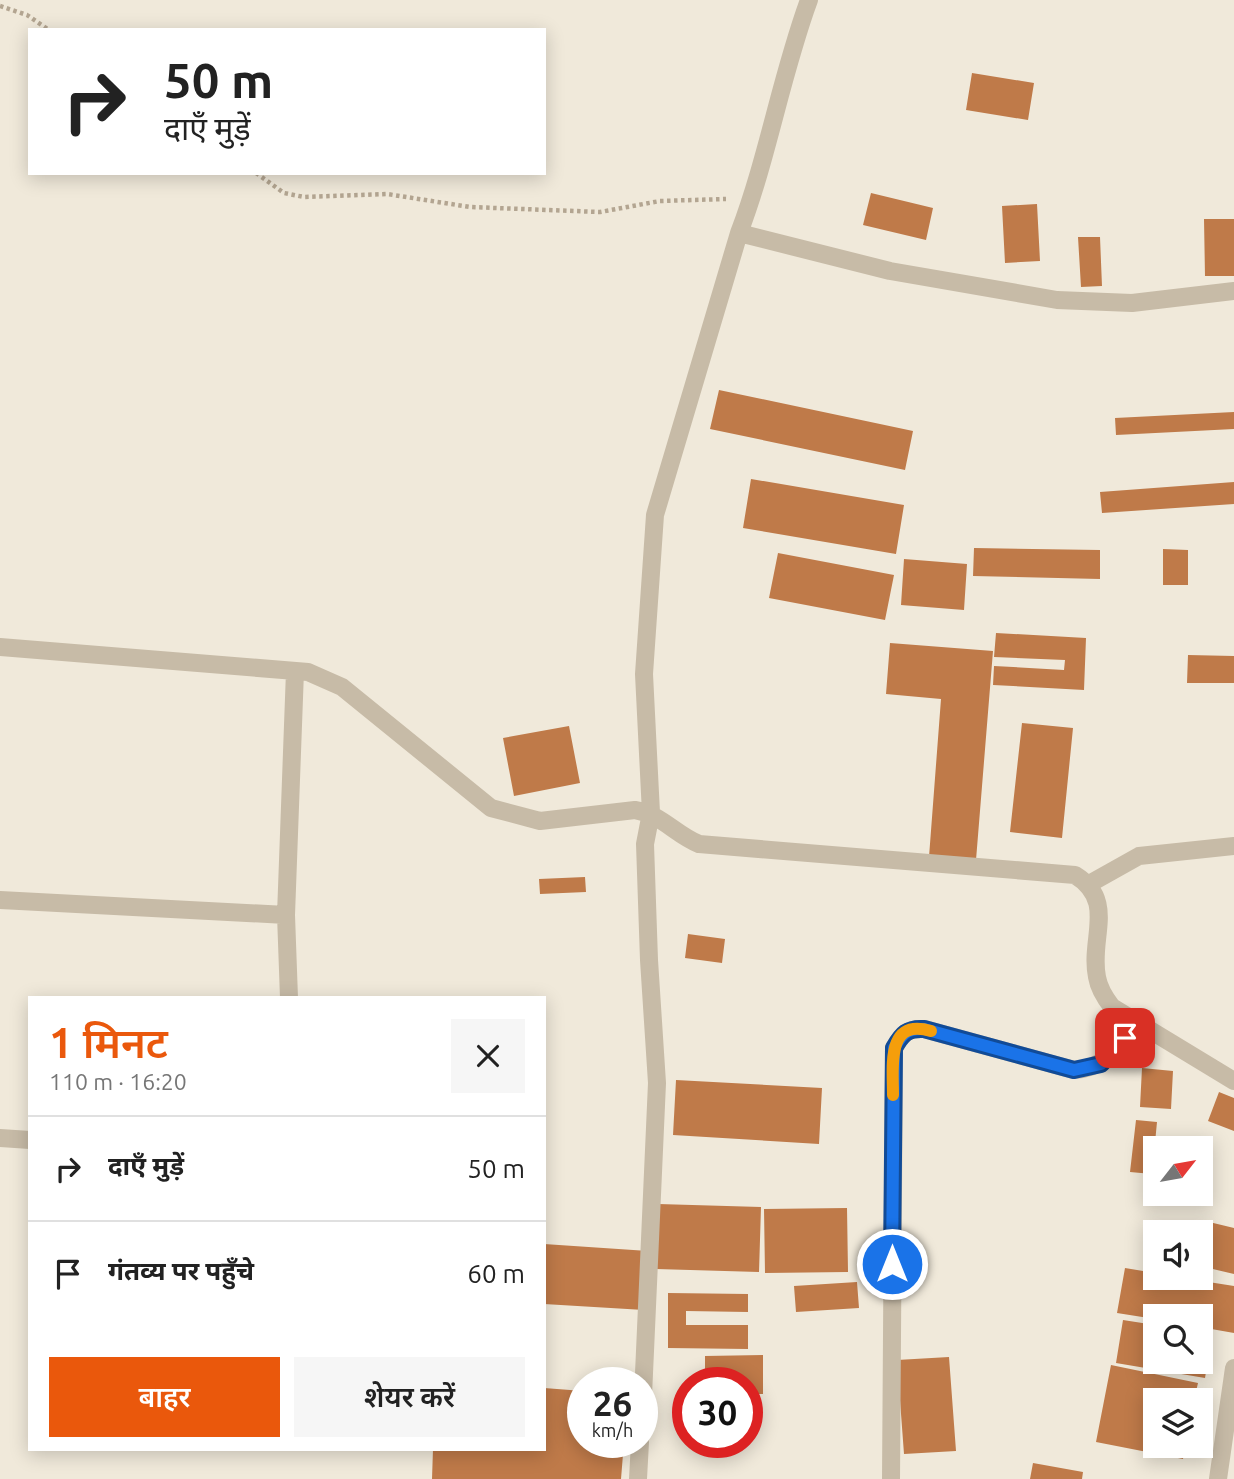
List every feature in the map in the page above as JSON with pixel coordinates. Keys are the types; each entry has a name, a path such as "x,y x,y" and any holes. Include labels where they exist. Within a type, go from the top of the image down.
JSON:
{"street":[{"path":"644,1367 657,1083 645,844 651,813 644,674 654,515 739,233 753,198 793,42 809,0"},
{"path":"739,233 890,271 1057,300 1132,303 1234,291"},
{"path":"0,647 295,671 322,676 342,687 491,808 540,821 628,810 651,813 686,839 699,844 1075,875 1089,884 1098,899 1096,975 1102,993 1112,1007 1234,1081"},
{"path":"289,996 286,915 295,671"},
{"path":"1089,884 1139,856 1234,846"},
{"path":"0,900 286,915"},
{"path":"891,1479 894,1048 901,1035 911,1028 924,1029 1074,1070 1087,1069 1107,1059 1136,1024"},
{"path":"0,1138 28,1140"},
{"path":"1218,1479 1234,1368"},
{"path":"638,1479 639,1458"}],"path":[{"path":"0,6 27,15 47,28"},
{"path":"259,175 284,193 304,197 387,194 470,207 600,212 660,201 753,198"}],"building":[{"path":"972,73 1034,83 1028,120 966,110"},
{"path":"871,193 933,208 926,240 863,225"},
{"path":"1037,204 1040,261 1005,263 1002,206"},
{"path":"1204,219 1234,219 1234,276 1205,276"},
{"path":"1078,237 1100,237 1102,286 1081,287"},
{"path":"719,390 913,431 905,470 710,429"},
{"path":"1234,412 1234,429 1116,435 1115,418"},
{"path":"751,479 904,505 896,554 743,528"},
{"path":"1234,482 1234,504 1102,513 1100,492"},
{"path":"974,548 1100,550 1100,579 973,576"},
{"path":"1163,549 1188,550 1188,585 1163,585"},
{"path":"778,553 894,575 885,620 769,598"},
{"path":"904,559 967,564 964,610 901,605"},
{"path":"996,633 1086,638 1084,690 993,685 994,666 1064,670 1065,660 994,657"},
{"path":"890,643 993,651 976,860 929,857 941,699 886,694"},
{"path":"1188,655 1234,656 1234,683 1187,683"},
{"path":"1022,723 1073,728 1062,838 1010,832"},
{"path":"569,726 580,783 514,796 503,738"},
{"path":"585,877 586,892 540,894 539,879"},
{"path":"688,934 725,939 722,963 685,958"},
{"path":"1142,1068 1173,1071 1171,1109 1140,1107"},
{"path":"676,1080 822,1088 819,1144 673,1135"},
{"path":"1219,1092 1234,1098 1234,1131 1208,1121"},
{"path":"1136,1120 1157,1122 1156,1136 1143,1136 1143,1173 1130,1172"},
{"path":"658,1204 761,1207 759,1272 656,1269"},
{"path":"847,1208 848,1272 765,1273 764,1209"},
{"path":"1213,1223 1234,1228 1234,1274 1213,1269"},
{"path":"546,1244 648,1251 644,1310 546,1304"},
{"path":"1125,1268 1143,1271 1143,1290 1213,1290 1213,1283 1234,1286 1234,1333 1213,1329 1213,1304 1143,1304 1143,1317 1117,1313"},
{"path":"857,1282 859,1308 796,1312 794,1286"},
{"path":"668,1293 748,1294 748,1312 686,1311 686,1325 748,1325 748,1349 668,1348"},
{"path":"1123,1320 1143,1323 1143,1368 1116,1363"},
{"path":"763,1355 763,1367 705,1367 705,1356"},
{"path":"949,1357 956,1451 904,1454 897,1360"},
{"path":"1111,1365 1143,1372 1143,1374 1198,1383 1197,1388 1143,1388 1143,1451 1096,1442"},
{"path":"1181,1374 1206,1374 1205,1378"},
{"path":"546,1388 567,1390 567,1458 623,1458 621,1479 432,1479 433,1451 546,1451"},
{"path":"1033,1463 1083,1472 1082,1479 1030,1479"}],"slow traffic":[{"path":"893,1095 894,1048 901,1035 911,1028 931,1031"}],"route":[{"path":"892,1264 894,1048 901,1035 911,1028 924,1029 1074,1070 1101,1064 1125,1038"}]}
